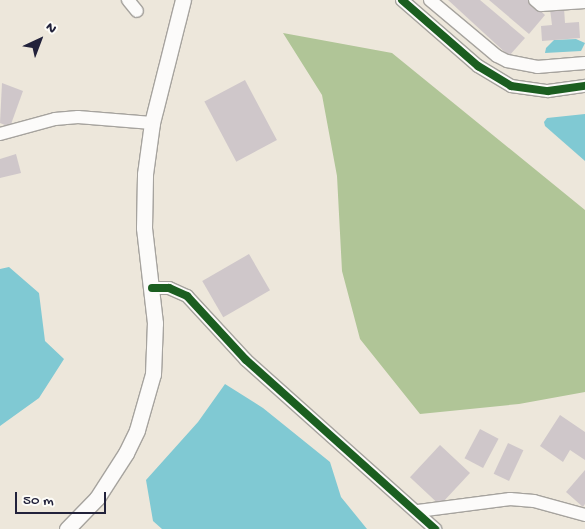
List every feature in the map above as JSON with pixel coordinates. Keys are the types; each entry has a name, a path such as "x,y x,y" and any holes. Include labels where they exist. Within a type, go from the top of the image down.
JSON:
{"main road":[{"path":"67,529 113,475 137,430 153,374 156,351 143,200 152,123 183,0"}],"street":[{"path":"128,0 139,5"},
{"path":"402,0 478,66 511,86 548,91 585,86"},
{"path":"430,0 496,56 507,61 537,67 585,63"},
{"path":"535,0 541,5 585,2"},
{"path":"0,134 55,119 78,117 152,123"},
{"path":"152,288 169,288 187,296 246,360 418,511 435,529"},
{"path":"418,511 510,500 534,501 585,515"}],"green space":[{"path":"283,33 392,53 585,210 585,392 519,404 420,414 360,339 342,271 337,176 322,95"}],"water":[{"path":"576,39 585,43 581,51 545,53 546,48 554,40"},
{"path":"585,114 585,161 545,126 544,122 547,118"},
{"path":"9,267 39,293 45,341 64,359 39,398 0,426 0,269"},
{"path":"225,384 263,408 330,462 341,497 367,529 162,529 153,521 146,480 198,422"}],"building":[{"path":"448,0 480,0 525,38 509,56"},
{"path":"489,0 528,0 545,15 529,34"},
{"path":"564,8 565,23 579,22 580,38 542,41 541,26 552,25 550,9"},
{"path":"245,80 277,140 236,162 204,102"},
{"path":"2,83 23,91 10,127 0,123"},
{"path":"16,154 21,173 0,178 0,159"},
{"path":"249,254 270,290 223,317 202,281"},
{"path":"560,415 585,432 585,460 570,450 563,462 540,446"},
{"path":"480,429 499,439 483,468 465,458"},
{"path":"508,443 523,450 509,481 494,474"},
{"path":"440,445 470,473 440,505 410,477"},
{"path":"585,470 585,504 583,507 566,492"}],"cycle path":[{"path":"402,0 478,66 511,86 548,91 585,86"},
{"path":"152,288 169,288 187,296 246,360 435,529"}]}
